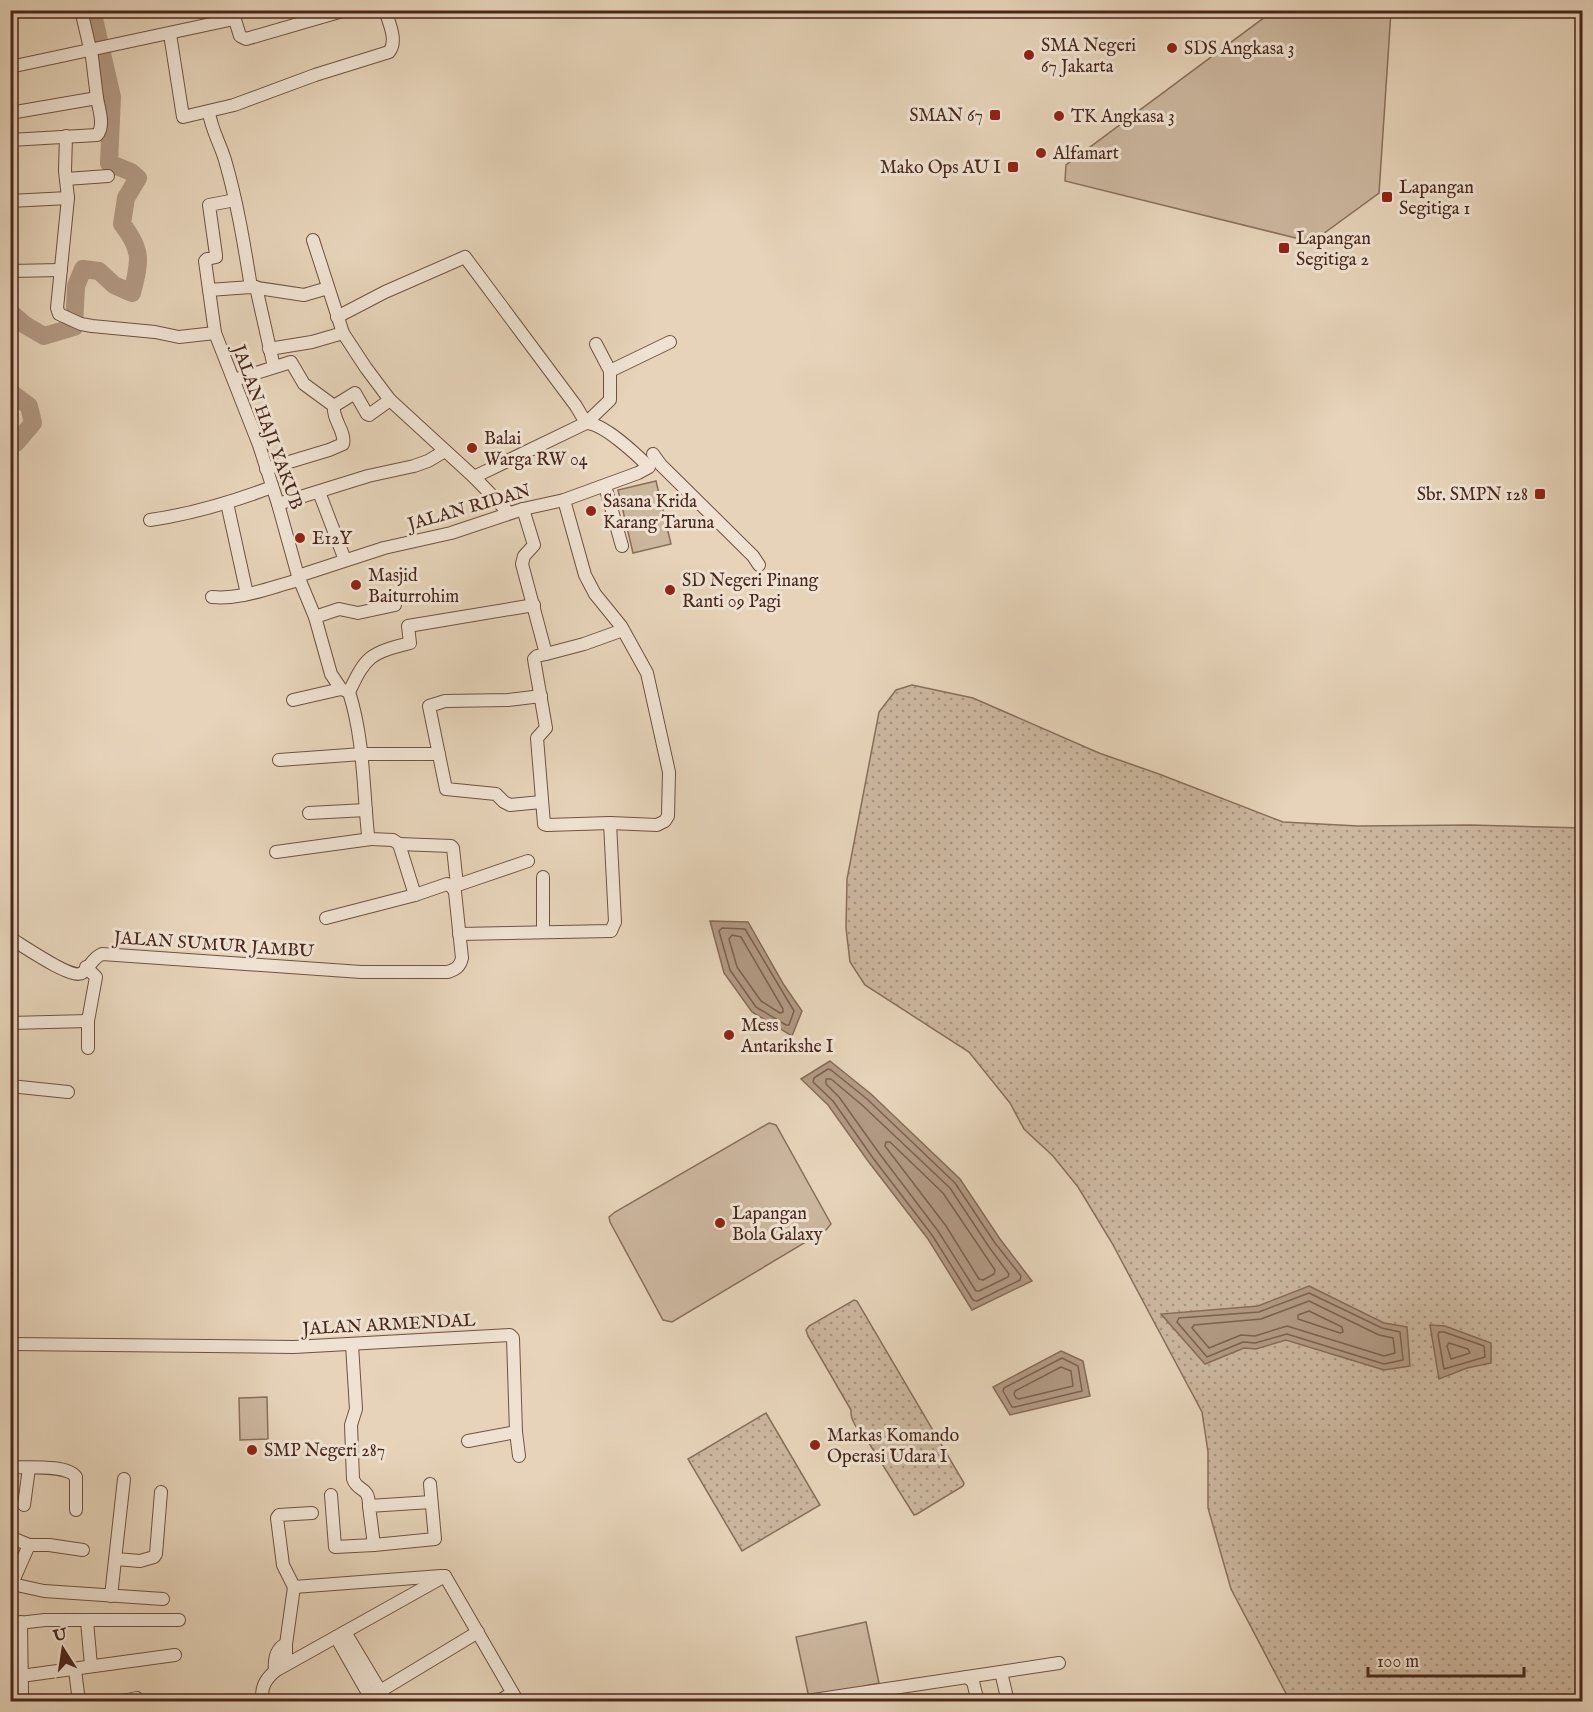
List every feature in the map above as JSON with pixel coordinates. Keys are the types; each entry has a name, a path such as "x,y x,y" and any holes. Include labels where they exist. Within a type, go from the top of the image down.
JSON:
{"street":[{"path":"10,140 99,134 102,125 92,49 81,10"},
{"path":"10,67 170,34 233,15 240,36 246,39 346,10"},
{"path":"170,34 183,117 209,115 315,75 385,54 392,49 393,40 385,10"},
{"path":"10,113 97,98"},
{"path":"209,115 225,158 273,367"},
{"path":"66,136 68,198 57,308 59,314 92,326 155,332 179,337 215,333"},
{"path":"66,179 108,177"},
{"path":"10,201 68,198"},
{"name":"JALAN HAJI YAKUB","path":"235,200 208,205 216,257 205,261 215,333 278,504 298,578 315,617 331,674 345,691 357,720 368,835 371,839"},
{"path":"313,240 343,333 366,368 390,400 474,477 509,513"},
{"path":"338,317 385,292 465,257 576,406 586,423"},
{"path":"10,271 61,270"},
{"path":"209,290 253,287 304,295 328,288"},
{"path":"269,349 303,344 343,333"},
{"path":"610,371 670,342"},
{"path":"474,477 586,423 610,400 610,371 596,344"},
{"path":"234,380 292,362 304,384 334,406 336,419 344,438 343,444 266,469"},
{"path":"334,406 355,393 369,415 390,400"},
{"name":"JALAN RIDAN","path":"212,597 223,598 248,594 384,548 451,533 509,513 564,500 649,467 628,446 595,425 586,423"},
{"path":"278,504 368,476 414,465 445,451"},
{"path":"653,454 661,465 753,556 759,565"},
{"path":"605,486 622,546"},
{"path":"150,520 177,516 227,503 272,487"},
{"path":"319,492 345,560"},
{"path":"564,500 585,575 595,594 623,630 647,673 669,772 668,816 665,821 657,825 610,823 545,825 541,802 537,738 546,728 534,659 623,630"},
{"path":"227,503 248,594"},
{"path":"523,509 534,545 522,561 546,654"},
{"path":"315,617 339,609 358,613 395,605"},
{"path":"293,700 345,691 361,667 371,657 383,650 410,643 408,626 534,605"},
{"path":"541,696 508,700 445,701 429,706 446,789 496,794 510,805 541,802"},
{"path":"279,760 362,754 439,754"},
{"path":"309,813 366,810"},
{"path":"276,852 371,839 393,840 399,844 451,846 453,848 459,934 543,931 602,932 611,931 615,922 610,823"},
{"path":"399,844 415,895"},
{"path":"326,918 415,895 447,884 454,886 528,861"},
{"path":"543,877 543,931"},
{"name":"JALAN SUMUR JAMBU","path":"86,968 102,954 361,972 448,972 458,968 462,958 459,934"},
{"path":"10,938 72,974 82,973 86,968 96,977 88,1021 88,1048"},
{"path":"10,1023 88,1021"},
{"path":"10,1086 68,1092"},
{"name":"JALAN ARMENDAL","path":"10,1344 294,1347 512,1336 519,1456"},
{"path":"352,1345 356,1409 351,1425 353,1479 354,1484 366,1491 369,1498 374,1545"},
{"path":"468,1441 516,1432"},
{"path":"10,1467 68,1470 73,1473 76,1477 76,1510"},
{"path":"24,1505 29,1468"},
{"path":"111,1596 124,1479"},
{"path":"331,1495 335,1547 435,1539 430,1484"},
{"path":"116,1559 140,1561 154,1557 161,1492"},
{"path":"369,1506 431,1502"},
{"path":"286,1664 286,1644 294,1587 283,1565 277,1518 279,1515 312,1513"},
{"path":"10,1537 29,1545 49,1545 83,1550"},
{"path":"29,1545 11,1586 44,1591 163,1599"},
{"path":"294,1587 445,1576"},
{"path":"271,1674 445,1576"},
{"path":"445,1576 515,1697 498,1701"},
{"path":"402,1578 404,1598"},
{"path":"22,1695 16,1623 45,1620 179,1620"},
{"path":"87,1621 91,1666"},
{"path":"340,1635 374,1698 478,1632"},
{"path":"262,1701 261,1689 271,1674 276,1654 286,1644"},
{"path":"21,1676 175,1655"},
{"path":"800,1701 1059,1663"},
{"path":"75,1670 79,1701"},
{"path":"1001,1672 1008,1701"},
{"path":"965,1677 972,1680 978,1701"},
{"path":"117,1701 138,1698"}],"shaded area":[{"path":"1273,11 1391,11 1379,193 1312,242 1065,181 1066,165"},
{"path":"656,481 671,544 633,553 618,490"},
{"path":"912,685 973,698 1099,753 1283,822 1358,826 1471,825 1582,828 1582,1701 1290,1701 1231,1589 1208,1508 1208,1452 1202,1412 1112,1243 1078,1187 1053,1156 1024,1129 1010,1103 969,1052 865,985 850,962 846,928 847,879 879,712 896,690"},
{"name":"Lapangan Bola Galaxy","path":"769,1123 776,1125 831,1224 826,1230 672,1322 663,1320 609,1217"},
{"path":"854,1300 857,1301 964,1483 963,1486 914,1515 864,1435 854,1424 851,1410 806,1330 809,1326"},
{"path":"267,1397 268,1439 240,1440 239,1398"},
{"path":"766,1413 820,1505 742,1551 688,1459"},
{"path":"866,1622 879,1683 809,1698 796,1637"}],"water":[{"path":"710,921 748,922 784,985 802,1011 792,1036 752,1012 724,973"},
{"path":"830,1061 871,1094 960,1179 1000,1239 1032,1281 972,1310 928,1239 828,1105 801,1079"},
{"path":"1309,1286 1384,1323 1407,1327 1410,1366 1384,1370 1286,1340 1256,1349 1244,1348 1205,1364 1161,1314 1258,1306"},
{"path":"1430,1325 1445,1326 1491,1343 1491,1363 1467,1368 1439,1379"},
{"path":"1061,1351 1083,1361 1090,1396 1010,1415 993,1387"}],"waterway":[{"path":"10,312 25,325 44,336 74,327 76,286 83,269 99,271 114,285 132,293 137,273 137,249 122,224 126,198 138,178 131,172 109,163 112,97 92,10"},
{"path":"10,392 29,406 33,423 16,443 10,441"}],"place":[{"name":"SDS Angkasa 3","path":"1172,48"},
{"name":"SMA Negeri 67 Jakarta","path":"1029,55"},
{"name":"SMAN 67","path":"995,115"},
{"name":"TK Angkasa 3","path":"1059,116"},
{"name":"Alfamart","path":"1041,153"},
{"name":"Mako Ops AU I","path":"1013,167"},
{"name":"Lapangan Segitiga 1","path":"1387,197"},
{"name":"Lapangan Segitiga 2","path":"1284,248"},
{"name":"Balai Warga RW 04","path":"472,448"},
{"name":"Sbr. SMPN 128","path":"1540,494"},
{"name":"Sasana Krida Karang Taruna","path":"591,511"},
{"name":"E12Y","path":"300,538"},
{"name":"Masjid Baiturrohim","path":"356,585"},
{"name":"SD Negeri Pinang Ranti 09 Pagi","path":"670,590"},
{"name":"Mess Antarikshe I","path":"729,1035"},
{"name":"Lapangan Bola Galaxy","path":"720,1223"},
{"name":"Markas Komando Operasi Udara I","path":"815,1445"},
{"name":"SMP Negeri 287","path":"252,1450"}]}
